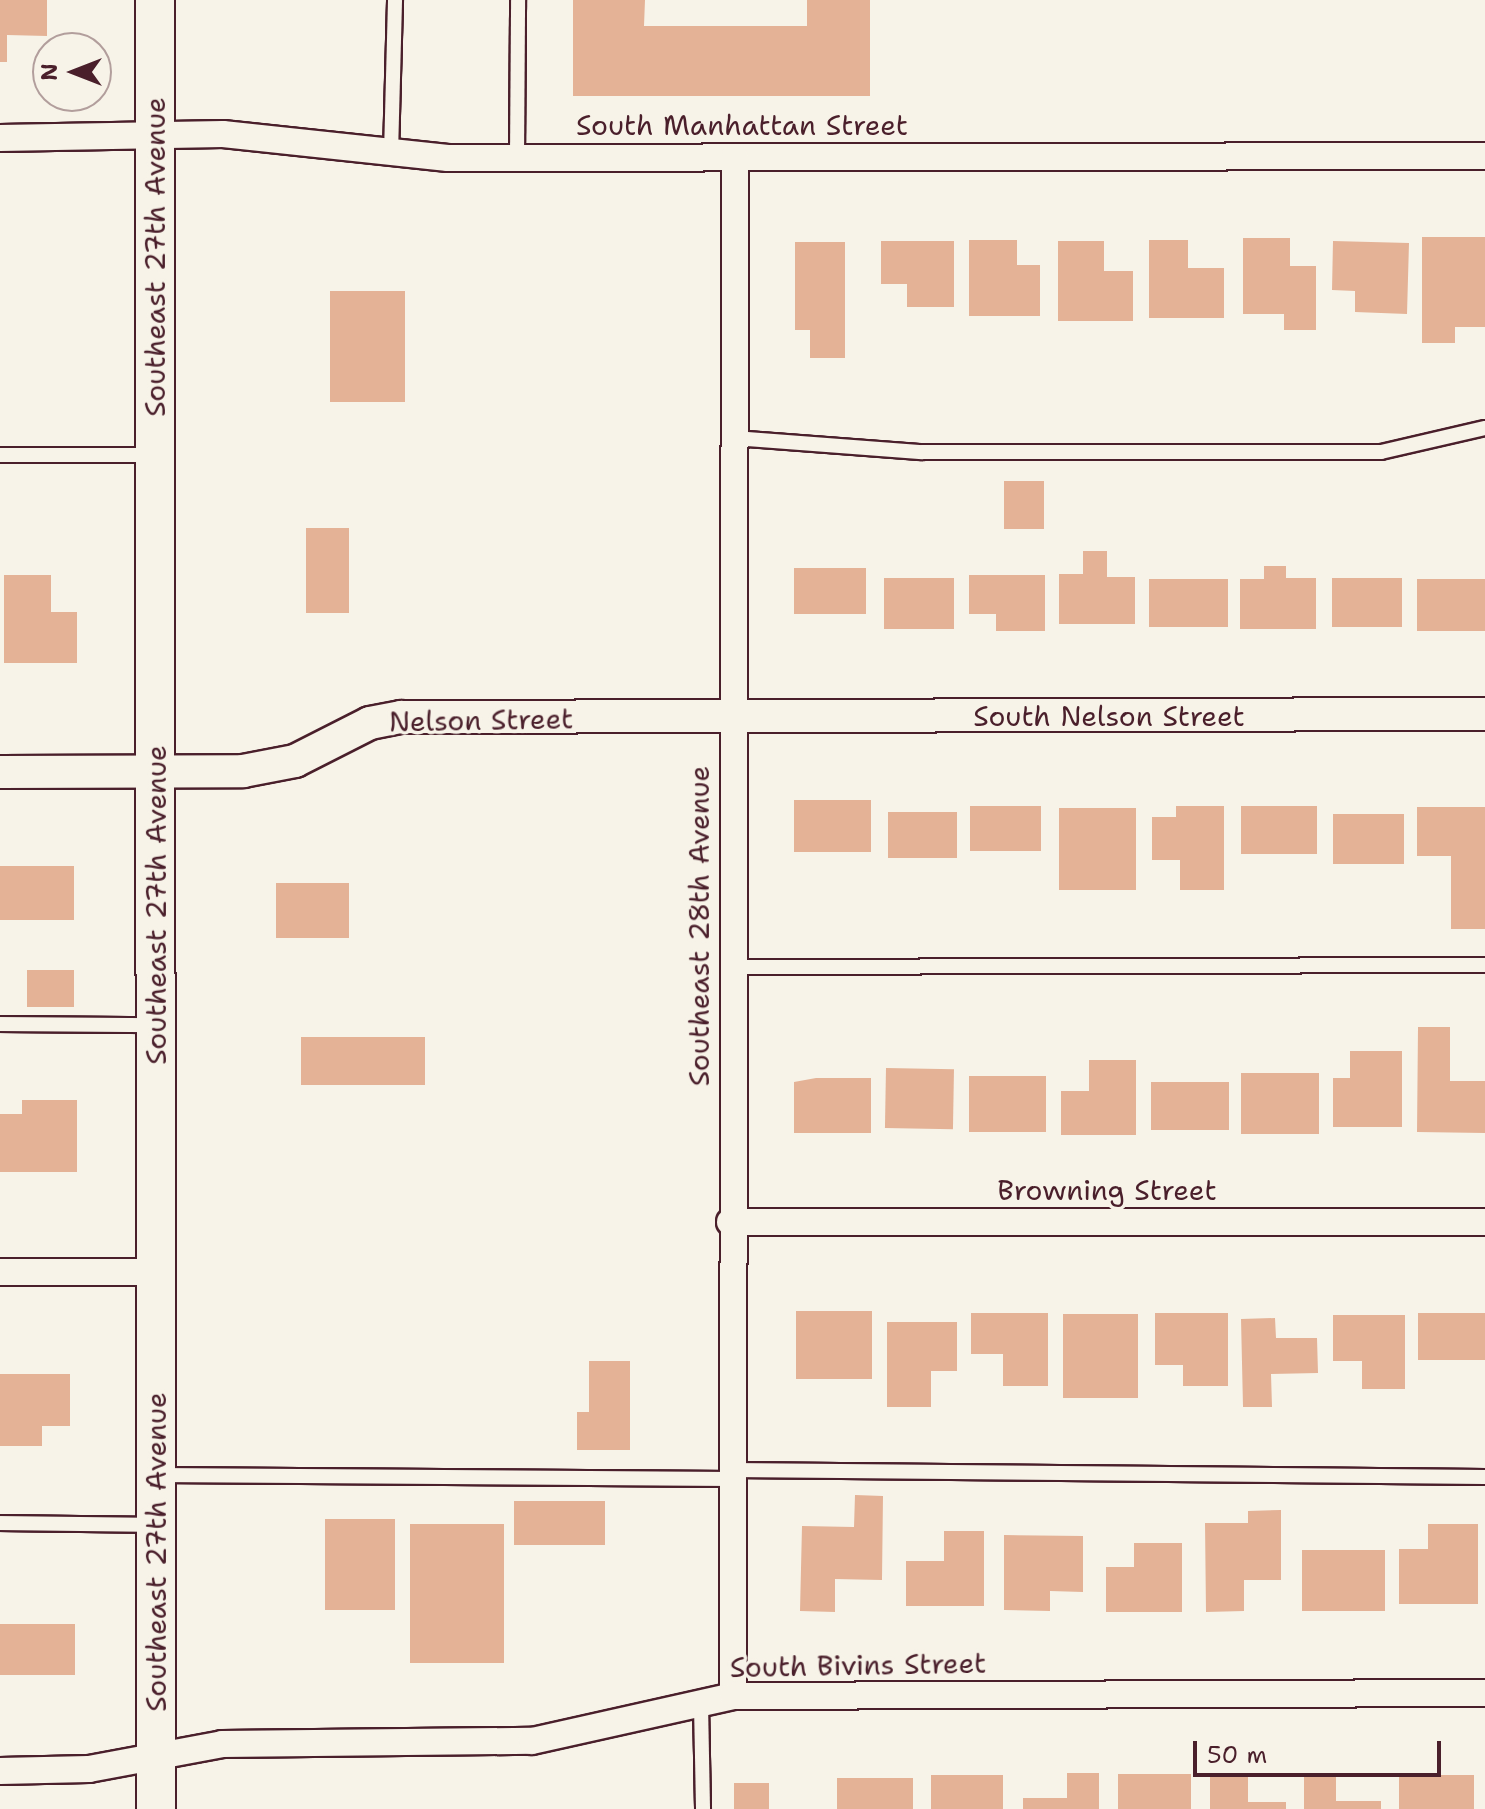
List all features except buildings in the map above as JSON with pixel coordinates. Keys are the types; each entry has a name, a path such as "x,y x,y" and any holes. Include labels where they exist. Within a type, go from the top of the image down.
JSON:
{"main road":[{"name":"Southeast 27th Avenue","path":"155,0 156,1809"}],"street":[{"name":"South Manhattan Street","path":"0,138 156,138 223,134 301,139 391,154 517,157 1485,156"},
{"name":"Southeast 28th Avenue","path":"733,1696 730,1222 735,157"},
{"name":"South Nelson Street","path":"732,718 1485,714"},
{"name":"Nelson Street","path":"0,772 243,771 295,761 370,723 401,717 732,718"},
{"name":"Browning Street","path":"730,1222 1485,1222"},
{"path":"0,1272 156,1272"},
{"name":"South Bivins Street","path":"0,1771 89,1769 222,1744 532,1741 733,1696 1485,1693"}],"lane":[{"path":"391,154 395,0"},
{"path":"517,157 518,0"},
{"path":"734,438 922,452 1381,452 1485,428"},
{"path":"0,455 156,455"},
{"path":"731,967 1485,965"},
{"path":"0,1024 156,1025"},
{"path":"156,1475 1485,1477"},
{"path":"0,1523 156,1525"},
{"path":"701,1704 703,1809"}]}
